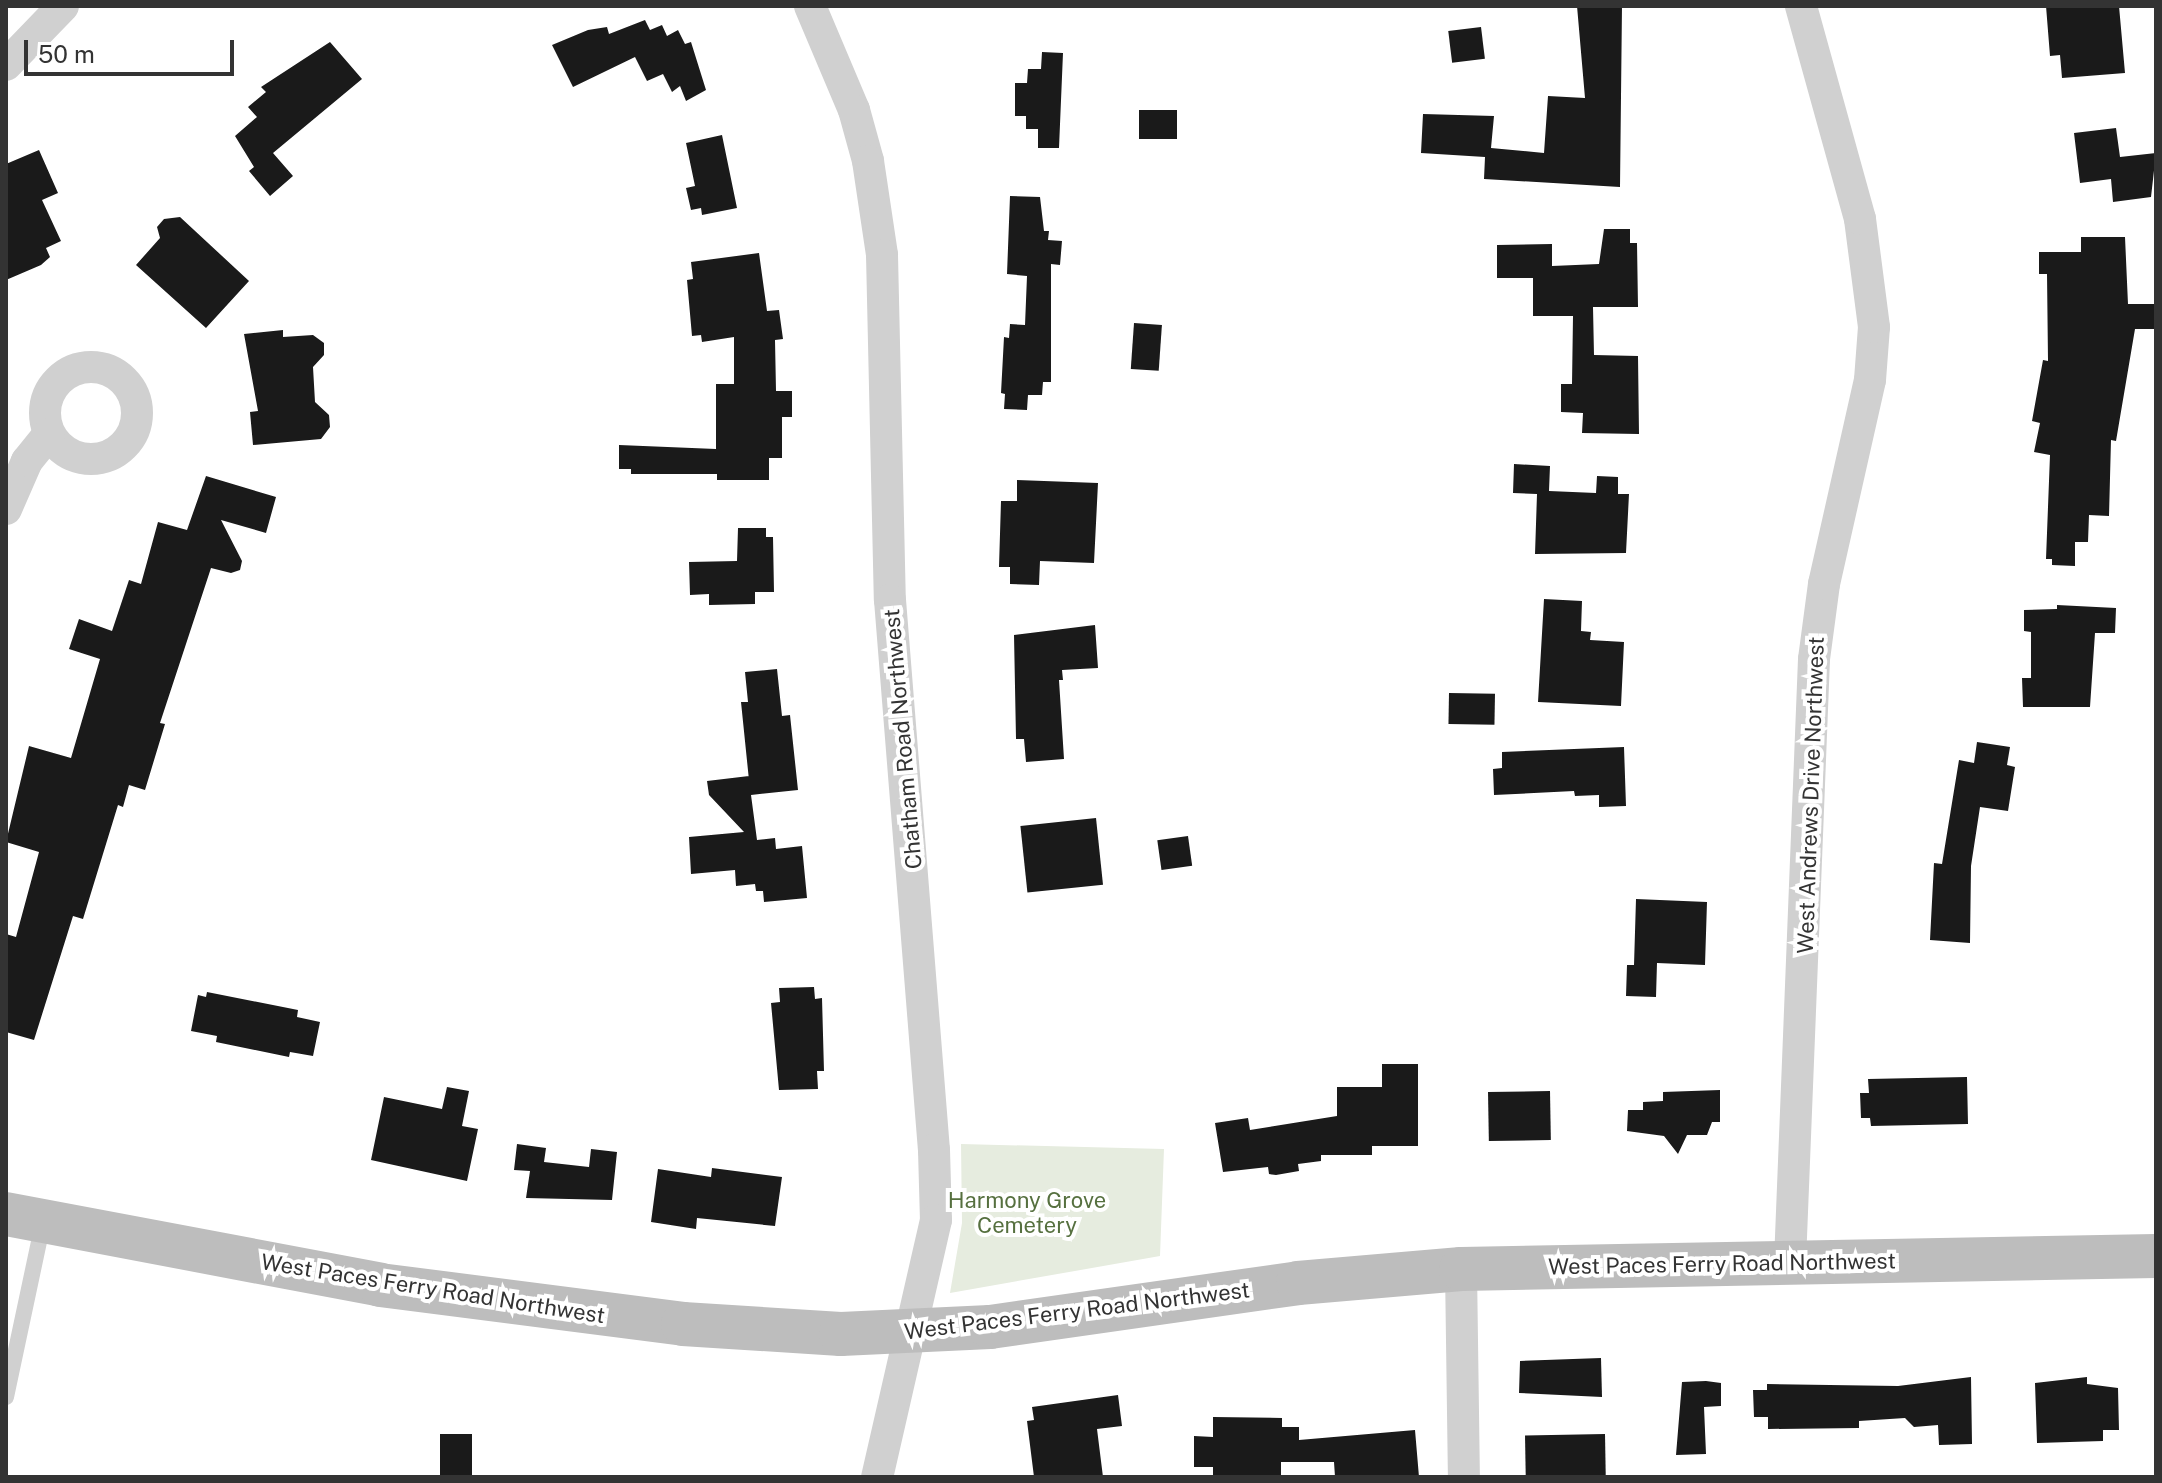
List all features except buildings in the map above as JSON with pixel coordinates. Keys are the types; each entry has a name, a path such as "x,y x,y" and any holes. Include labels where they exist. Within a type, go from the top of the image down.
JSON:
{"main road":[{"name":"West Paces Ferry Road Northwest","path":"24,1218 380,1285 561,1311 699,1325 914,1334 1298,1283 1461,1269 2156,1256"}],"street":[{"path":"6,65 63,6"},
{"name":"Chatham Road Northwest","path":"810,6 854,110 868,161 882,255 890,600 934,1150 936,1220 914,1334 877,1477"},
{"name":"West Andrews Drive Northwest","path":"1790,1262 1814,659 1824,584 1870,380 1874,327 1860,219 1801,6"},
{"path":"6,509 27,461 49,434"},
{"path":"1461,1269 1464,1477"}],"lane":[{"path":"6,1397 24,1218"}],"green space":[{"name":"Harmony Grove Cemetery","path":"961,1144 1164,1149 1160,1256 950,1293 962,1223"}]}
